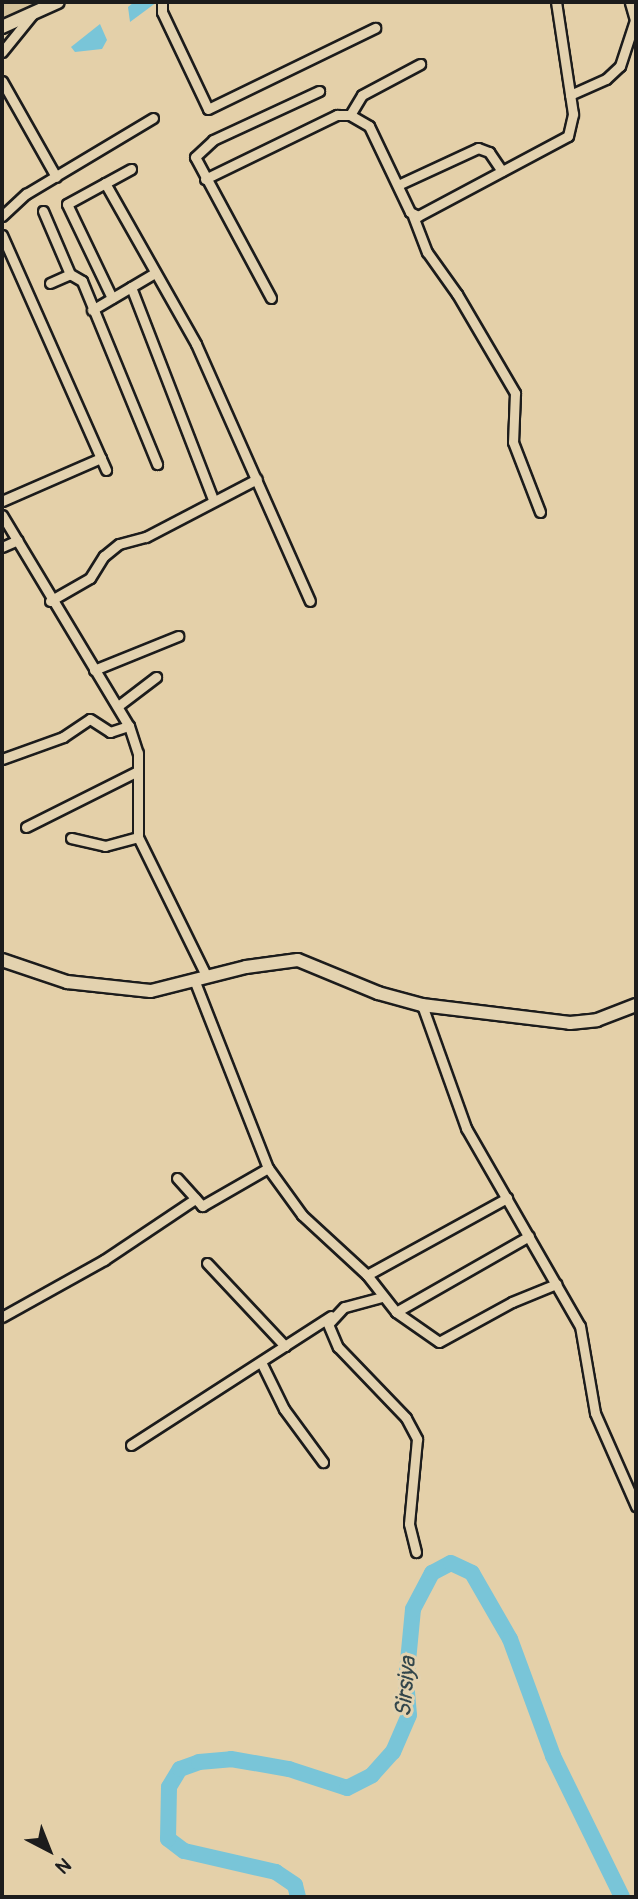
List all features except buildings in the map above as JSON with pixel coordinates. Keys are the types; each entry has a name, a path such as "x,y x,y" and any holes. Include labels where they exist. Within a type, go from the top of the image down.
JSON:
{"street":[{"path":"2,27 58,2"},
{"path":"162,2 162,12 208,109 375,28"},
{"path":"413,215 568,136 573,123 555,2"},
{"path":"570,95 606,79 620,66 635,20 630,2"},
{"path":"2,52 35,11"},
{"path":"350,115 362,95 420,64"},
{"path":"2,81 56,177"},
{"path":"271,298 195,156 202,147 319,91"},
{"path":"205,179 337,115 350,115 369,126 413,215 427,252 457,294 515,393 513,442 540,512"},
{"path":"2,216 26,194 153,118"},
{"path":"398,185 478,148 489,152 502,171"},
{"path":"112,298 67,204 131,169"},
{"path":"105,183 153,274 196,344 310,601"},
{"path":"43,211 70,274 82,281 157,464"},
{"path":"2,235 106,470"},
{"path":"50,283 70,274"},
{"path":"92,310 153,274"},
{"path":"131,287 213,500"},
{"path":"2,501 101,458"},
{"path":"50,601 90,578 104,555 119,544 146,537 257,479"},
{"path":"2,515 50,601 129,726 138,771 138,837 201,979 236,1084 243,1115 268,1168 302,1215 367,1275 396,1312 439,1342 512,1301 556,1284"},
{"path":"2,547 18,540"},
{"path":"94,670 178,636"},
{"path":"118,706 156,677"},
{"path":"2,759 53,741 90,719 110,732 129,726"},
{"path":"26,827 138,771"},
{"path":"71,838 105,846 138,837"},
{"path":"2,960 67,982 110,990 152,991 298,960 378,993 422,1005 570,1023 597,1020 636,1005"},
{"path":"422,1005 466,1128 556,1284 586,1344 590,1397 601,1432 636,1506"},
{"path":"177,1178 202,1206 211,1204 268,1168"},
{"path":"367,1275 507,1198"},
{"path":"2,1317 104,1260 194,1199"},
{"path":"396,1312 529,1236"},
{"path":"206,1263 285,1346"},
{"path":"131,1445 332,1315 356,1302 382,1297"},
{"path":"332,1315 328,1324 338,1347 406,1418 418,1439 409,1524 416,1552"},
{"path":"261,1362 284,1409 324,1462"}],"shaded area":[{"path":"2,2 54,2 2,26"}],"water":[{"path":"134,2 157,2 130,22 128,7"},
{"path":"100,24 107,40 102,49 75,52 71,47"}],"waterway":[{"name":"Sirsiya","path":"298,1897 295,1885 276,1872 184,1851 168,1839 169,1787 180,1769 199,1762 231,1759 289,1769 347,1788 372,1775 393,1752 409,1715 406,1682 413,1609 432,1573 451,1563 472,1573 510,1639 553,1756 622,1897"}]}
